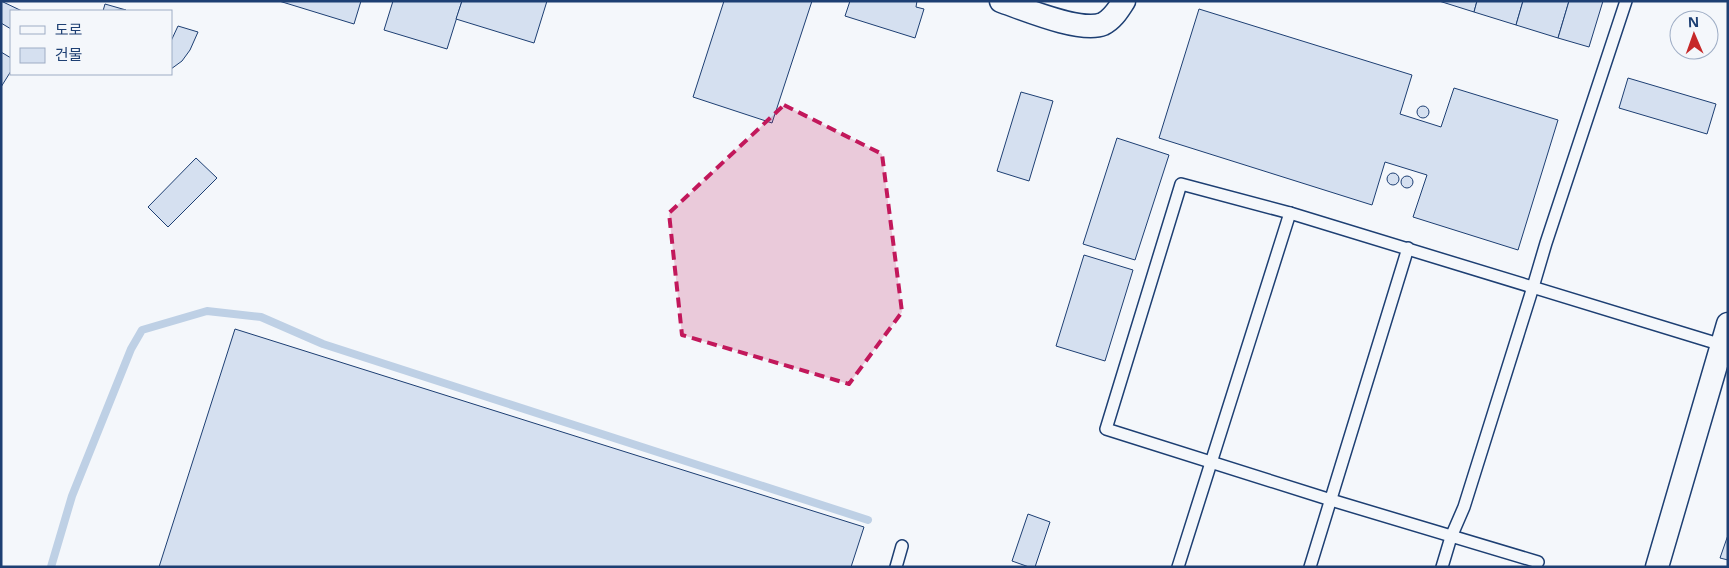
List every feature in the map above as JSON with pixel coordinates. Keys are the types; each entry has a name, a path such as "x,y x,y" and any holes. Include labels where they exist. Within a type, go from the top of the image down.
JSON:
{"street":[{"path":"1001,1 1046,17 1084,26 1102,24 1114,16 1124,1"},
{"path":"1657,567 1725,335"}],"lane":[{"path":"1442,567 1464,507 1546,243 1626,1"},
{"path":"1538,562 1331,500 1106,429 1181,184 1290,213 1533,287 1725,335"},
{"path":"1178,567 1290,213"},
{"path":"1310,567 1408,248"},
{"path":"896,567 902,546"}],"highlighted area":[{"path":"784,105 882,154 902,312 849,384 682,335 669,213"}],"building":[{"path":"1,1 20,10 10,10 10,28 1,23"},
{"path":"279,1 361,1 354,24"},
{"path":"393,1 462,1 447,49 384,30"},
{"path":"462,1 547,1 534,43 456,19"},
{"path":"724,1 812,1 772,123 693,97"},
{"path":"850,1 917,1 916,7 924,9 915,38 845,16"},
{"path":"1439,1 1477,1 1474,12"},
{"path":"1477,1 1523,1 1516,25 1474,12"},
{"path":"1523,1 1569,1 1558,38 1516,25"},
{"path":"1569,1 1603,1 1589,47 1558,38"},
{"path":"105,4 126,10 103,10"},
{"path":"1199,9 1412,75 1400,114 1441,127 1454,88 1558,120 1518,250 1413,217 1427,175 1385,162 1372,205 1159,138"},
{"path":"178,26 198,32 190,50 182,61 172,68 172,39"},
{"path":"1,52 10,57 10,73 1,87"},
{"path":"1628,78 1716,104 1707,134 1619,108"},
{"path":"1021,92 1053,101 1029,181 997,171"},
{"path":"1421,106 1425,106 1429,112 1425,118 1421,118 1417,114 1417,110"},
{"path":"1117,138 1169,155 1135,260 1083,244"},
{"path":"196,158 217,178 168,227 148,207"},
{"path":"1391,173 1395,173 1399,179 1395,185 1391,185 1387,181 1387,177"},
{"path":"1405,176 1409,176 1413,182 1409,188 1405,188 1401,184 1401,180"},
{"path":"1084,255 1133,270 1105,361 1056,346"},
{"path":"235,329 864,527 851,567 159,567"},
{"path":"1028,514 1050,522 1035,567 1029,567 1012,561"},
{"path":"1728,535 1728,560 1720,558"}],"waterway":[{"path":"51,567 72,496 131,349 142,330 207,311 261,317 323,344 868,520"}]}
